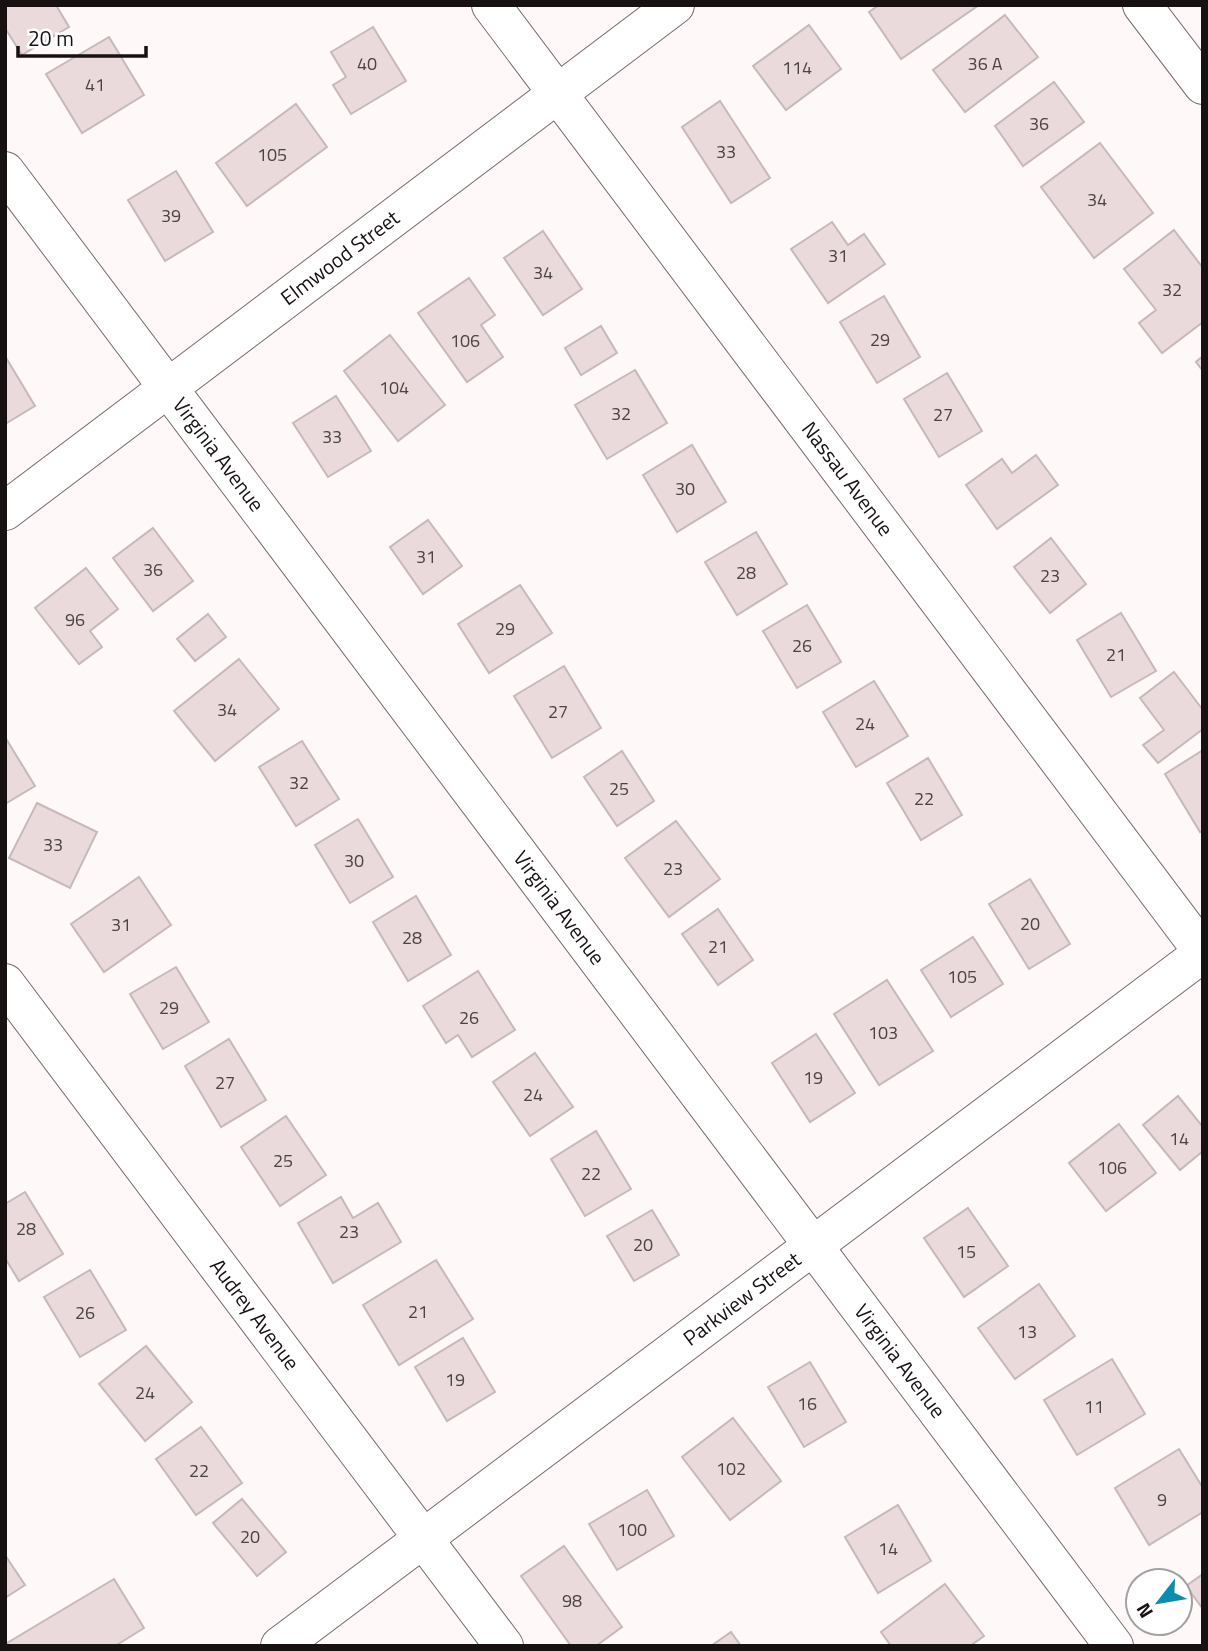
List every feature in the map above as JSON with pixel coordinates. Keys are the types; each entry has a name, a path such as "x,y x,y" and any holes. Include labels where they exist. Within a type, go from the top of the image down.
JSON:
{"street":[{"name":"Nassau Avenue","path":"491,5 1203,952"},
{"name":"Elmwood Street","path":"5,511 675,5"},
{"path":"1142,5 1203,85"},
{"name":"Virginia Avenue","path":"5,171 1114,1646"},
{"name":"Parkview Street","path":"280,1646 1203,952"},
{"name":"Audrey Avenue","path":"5,983 504,1646"}],"building":[{"path":"5,5 56,5 69,27 22,55 5,28"},
{"path":"879,5 979,5 901,59 869,12"},
{"path":"1005,15 1038,57 965,112 933,70"},
{"path":"809,25 841,69 786,110 753,66"},
{"path":"373,27 406,81 351,114 333,85 346,77 331,52"},
{"path":"109,37 144,95 82,133 46,74"},
{"path":"1054,82 1084,122 1023,166 995,126"},
{"path":"720,101 770,178 731,203 682,127"},
{"path":"296,104 327,147 247,206 216,163"},
{"path":"1100,143 1153,213 1094,258 1041,187"},
{"path":"176,171 213,232 165,261 128,200"},
{"path":"832,222 848,245 864,234 885,264 828,303 791,249"},
{"path":"1174,230 1203,268 1203,322 1162,353 1139,323 1156,310 1124,269"},
{"path":"543,231 582,289 543,315 504,258"},
{"path":"469,278 495,315 481,325 503,357 467,382 418,313"},
{"path":"884,296 920,357 877,383 840,322"},
{"path":"601,326 617,353 581,375 565,348"},
{"path":"390,335 445,405 398,441 344,371"},
{"path":"5,356 35,406 5,424"},
{"path":"1203,356 1203,371 1196,362"},
{"path":"635,370 667,423 607,459 575,405"},
{"path":"947,373 982,431 939,457 904,399"},
{"path":"336,396 371,451 328,477 293,423"},
{"path":"692,445 726,502 677,532 643,475"},
{"path":"1036,455 1058,485 997,529 966,485 1002,459 1012,473"},
{"path":"428,520 462,566 423,594 390,547"},
{"path":"153,528 193,581 153,611 113,558"},
{"path":"756,532 787,584 737,615 705,562"},
{"path":"1051,538 1086,584 1050,613 1014,567"},
{"path":"86,568 118,609 90,631 102,647 79,664 35,608"},
{"path":"520,585 552,633 489,673 458,624"},
{"path":"807,605 841,662 797,688 763,631"},
{"path":"1121,613 1156,671 1111,697 1077,640"},
{"path":"208,614 226,637 195,661 177,639"},
{"path":"239,659 279,709 215,761 174,711"},
{"path":"564,666 601,728 552,758 514,696"},
{"path":"1174,672 1203,710 1203,729 1158,763 1143,745 1164,730 1140,698"},
{"path":"874,681 908,736 856,767 823,712"},
{"path":"5,737 35,786 5,804"},
{"path":"302,741 339,799 296,826 259,767"},
{"path":"1203,750 1203,830 1200,832 1165,774"},
{"path":"622,751 654,801 617,826 584,777"},
{"path":"928,758 962,815 921,840 887,783"},
{"path":"37,803 97,832 70,888 9,858"},
{"path":"358,819 393,877 350,903 315,845"},
{"path":"676,821 720,879 669,917 625,858"},
{"path":"139,877 171,925 104,972 71,924"},
{"path":"1030,879 1070,944 1029,969 989,904"},
{"path":"416,896 451,955 408,981 373,922"},
{"path":"718,909 753,960 718,985 682,934"},
{"path":"973,937 1003,984 951,1017 921,970"},
{"path":"176,967 209,1022 163,1049 130,994"},
{"path":"478,971 515,1030 472,1057 458,1035 446,1043 423,1006"},
{"path":"887,980 933,1051 879,1085 834,1014"},
{"path":"816,1034 855,1093 810,1122 772,1063"},
{"path":"229,1039 266,1100 221,1127 185,1066"},
{"path":"535,1053 573,1107 530,1136 493,1082"},
{"path":"1178,1096 1203,1127 1203,1151 1180,1170 1143,1125"},
{"path":"286,1116 326,1175 280,1206 241,1147"},
{"path":"1119,1124 1156,1173 1106,1211 1069,1163"},
{"path":"596,1131 631,1189 585,1216 551,1159"},
{"path":"25,1192 63,1254 19,1281 5,1258 5,1204"},
{"path":"341,1197 353,1218 378,1203 401,1242 333,1283 298,1223"},
{"path":"968,1208 1008,1266 964,1297 924,1238"},
{"path":"652,1210 679,1255 634,1281 607,1236"},
{"path":"436,1260 473,1319 399,1365 363,1305"},
{"path":"90,1270 126,1330 80,1357 44,1297"},
{"path":"1039,1284 1075,1336 1015,1379 978,1328"},
{"path":"463,1338 495,1392 447,1421 415,1367"},
{"path":"146,1346 192,1402 145,1441 99,1384"},
{"path":"1112,1359 1145,1414 1077,1455 1044,1400"},
{"path":"810,1362 846,1422 804,1447 768,1387"},
{"path":"733,1418 781,1481 730,1520 682,1457"},
{"path":"201,1427 242,1483 196,1515 156,1459"},
{"path":"1179,1449 1203,1488 1203,1512 1149,1545 1115,1488"},
{"path":"647,1490 674,1536 617,1570 589,1524"},
{"path":"242,1499 286,1552 257,1576 213,1523"},
{"path":"898,1505 931,1561 878,1593 845,1537"},
{"path":"564,1546 622,1627 596,1646 571,1646 521,1576"},
{"path":"5,1555 25,1585 5,1598"},
{"path":"1203,1574 1203,1609 1194,1597 1194,1580"},
{"path":"114,1579 144,1628 115,1646 9,1646 7,1643"},
{"path":"945,1584 984,1636 970,1646 891,1646 881,1632"},
{"path":"731,1632 741,1646 711,1646"}]}
